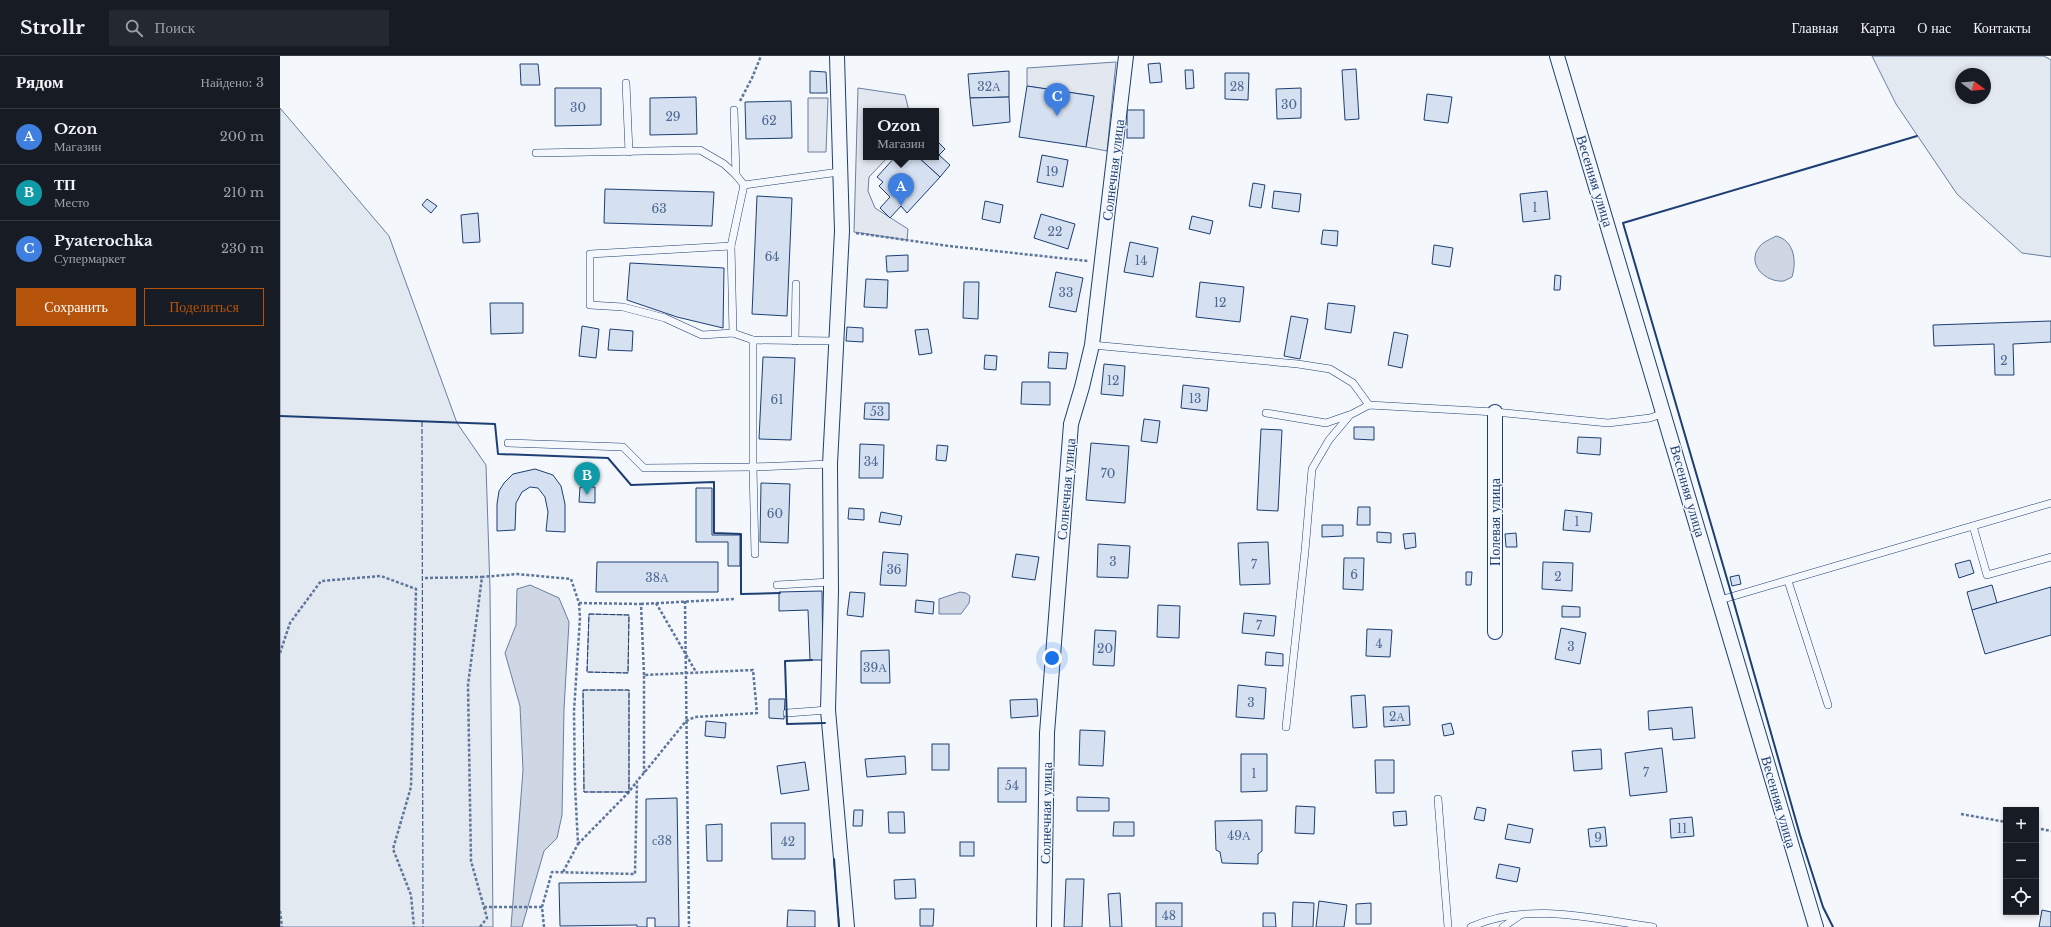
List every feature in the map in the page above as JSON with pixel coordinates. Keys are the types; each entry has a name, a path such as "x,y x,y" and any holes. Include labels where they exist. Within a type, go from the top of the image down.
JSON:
{"street":[{"path":"837,56 839,172 842,231 830,464 828,710 847,927"},
{"name":"Солнечная улица","path":"1044,927 1046,733 1071,424 1092,345 1126,56"},
{"name":"Весенняя улица","path":"1557,56 1816,927"},
{"name":"Полевая улица","path":"1495,412 1495,632"}],"lane":[{"path":"626,83 628,152"},
{"path":"734,110 736,175"},
{"path":"536,153 700,150 724,164 744,185"},
{"path":"744,185 839,172"},
{"path":"733,333 731,246 744,185"},
{"path":"731,246 590,254 590,305 623,306 665,318 702,335 733,333 753,340 836,341"},
{"path":"795,341 796,284"},
{"path":"753,340 753,467 756,554"},
{"path":"1092,345 1298,364 1330,370 1353,383 1369,405"},
{"path":"1266,413 1326,423 1350,415 1369,405 1495,412 1608,423 1650,418 1664,413"},
{"path":"1286,727 1305,551 1312,469 1329,440 1350,415"},
{"path":"508,443 623,448 644,468 753,467 830,464"},
{"path":"1720,600 2051,503"},
{"path":"1973,526 1987,575 2051,557"},
{"path":"1788,581 1828,705"},
{"path":"777,585 830,582"},
{"path":"786,713 828,710"},
{"path":"1438,799 1448,927"},
{"path":"1471,927 1490,920 1523,914 1568,915 1653,927"},
{"path":"1503,927 1523,914"}],"path":[{"path":"734,110 752,78 761,56"},
{"path":"842,231 949,246 1102,262"},
{"path":"425,578 482,577 517,574 571,579 579,603 580,618 574,711 575,786 578,844"},
{"path":"280,653 290,623 321,581 382,576 416,589 411,787 393,849 410,895 414,927"},
{"path":"480,927 486,918 471,861 468,685 482,577"},
{"path":"579,603 641,604 734,599"},
{"path":"685,602 689,927"},
{"path":"656,603 696,672"},
{"path":"641,604 644,674 644,773"},
{"path":"563,872 578,844 629,792 686,721 695,717 757,714 753,670 644,674"},
{"path":"544,927 542,907 552,872 635,874 637,781"},
{"path":"1961,814 2003,821"},
{"path":"2039,829 2051,831"},
{"path":"484,907 542,907"},
{"path":"280,912 282,927"}],"shaded area":[{"path":"1872,56 2044,56 2051,60 2051,257 2022,253 1957,194 1896,104"},
{"path":"1116,62 1107,151 1086,147 1094,96 1027,86 1027,68"},
{"path":"858,88 905,95 908,108 863,108 863,160 885,160 869,177 868,191 875,208 908,229 907,240 854,232"},
{"path":"808,98 828,98 826,152 808,152"},
{"path":"280,108 389,236 457,423 486,465 490,589 493,927 280,927"},
{"path":"1776,236 1787,242 1793,252 1794,264 1792,277 1784,281 1777,281 1765,276 1756,266 1756,253 1760,246"},
{"path":"530,585 559,598 569,622 564,709 562,815 557,838 544,851 522,927 511,927 523,770 520,706 505,653 516,625 517,589"},
{"path":"960,592 966,593 970,596 969,603 961,614 939,614 939,599"},
{"path":"589,614 629,615 628,673 587,672"},
{"path":"583,690 629,690 629,792 584,792"}],"building":[{"path":"1160,63 1162,82 1150,83 1148,64"},
{"path":"520,64 538,64 540,85 521,85"},
{"path":"1356,69 1359,119 1345,120 1342,70"},
{"path":"1185,70 1193,70 1194,88 1186,89"},
{"path":"810,71 826,72 827,93 810,93"},
{"path":"1009,71 1009,97 970,98 968,74"},
{"path":"1225,73 1249,73 1248,100 1225,99"},
{"path":"1027,86 1094,96 1086,147 1019,137"},
{"path":"555,88 601,88 601,125 555,126"},
{"path":"1301,88 1301,118 1277,119 1276,89"},
{"path":"1427,94 1452,97 1448,123 1424,120"},
{"path":"696,97 697,134 650,135 650,98"},
{"path":"1009,97 1010,122 973,126 970,98"},
{"path":"791,101 792,138 746,139 745,102"},
{"path":"1127,110 1144,110 1144,138 1127,138"},
{"path":"939,143 945,149 939,155"},
{"path":"939,155 950,165 940,177 921,160 939,160"},
{"path":"1042,155 1068,160 1063,187 1037,182"},
{"path":"892,160 921,160 940,177 907,213 901,206 890,218 880,208 890,197 879,186 883,182 877,177"},
{"path":"1253,183 1265,185 1261,208 1249,206"},
{"path":"605,189 714,192 712,226 604,223"},
{"path":"1274,191 1301,194 1299,212 1272,208"},
{"path":"1547,191 1550,219 1523,222 1520,194"},
{"path":"757,196 792,198 787,316 752,314"},
{"path":"427,199 437,206 431,213 422,205"},
{"path":"985,201 1003,205 1000,223 982,219"},
{"path":"478,213 480,242 463,243 461,215"},
{"path":"1041,214 1075,224 1068,249 1034,238"},
{"path":"1192,216 1213,221 1210,234 1189,229"},
{"path":"1323,230 1338,231 1337,246 1321,244"},
{"path":"1130,242 1158,248 1153,277 1124,272"},
{"path":"1434,245 1453,248 1450,267 1432,264"},
{"path":"908,255 908,271 887,272 886,256"},
{"path":"630,263 724,268 723,328 677,317 627,300"},
{"path":"1056,272 1083,278 1076,312 1049,307"},
{"path":"1555,275 1561,276 1560,290 1554,290"},
{"path":"866,279 888,280 887,308 864,307"},
{"path":"964,282 979,282 978,319 963,318"},
{"path":"1200,282 1244,287 1240,322 1196,317"},
{"path":"490,303 523,303 523,333 491,334"},
{"path":"1328,303 1355,306 1351,333 1325,329"},
{"path":"1291,316 1308,319 1300,359 1284,356"},
{"path":"2051,321 2051,342 2013,344 2014,375 1995,375 1994,344 1934,346 1933,325"},
{"path":"582,326 599,329 596,358 579,356"},
{"path":"847,327 863,328 863,342 846,341"},
{"path":"610,329 633,331 632,351 608,350"},
{"path":"928,329 932,353 919,355 915,330"},
{"path":"1394,332 1408,335 1402,368 1388,365"},
{"path":"1049,352 1068,353 1066,369 1048,368"},
{"path":"985,355 997,356 996,370 984,369"},
{"path":"763,357 795,358 791,440 759,439"},
{"path":"1104,364 1125,366 1123,396 1101,394"},
{"path":"1022,382 1050,382 1050,405 1021,404"},
{"path":"1183,385 1209,388 1207,411 1181,408"},
{"path":"865,403 889,403 889,420 864,419"},
{"path":"1144,419 1160,421 1157,443 1141,441"},
{"path":"1354,427 1374,427 1374,440 1354,439"},
{"path":"1261,429 1282,430 1278,511 1257,510"},
{"path":"1578,437 1601,438 1600,455 1577,453"},
{"path":"1091,443 1129,446 1125,503 1086,500"},
{"path":"860,444 884,445 883,478 859,478"},
{"path":"937,445 948,446 946,461 936,460"},
{"path":"535,469 553,475 561,486 565,504 565,532 546,531 548,512 545,497 538,488 530,487 522,492 516,503 515,530 497,531 497,504 499,491 504,483 513,474"},
{"path":"761,483 790,484 788,543 760,542"},
{"path":"580,487 595,487 595,503 579,502"},
{"path":"696,488 712,488 712,535 740,535 740,566 728,566 728,542 696,542"},
{"path":"1358,507 1370,507 1370,525 1357,525"},
{"path":"849,508 864,509 864,520 848,519"},
{"path":"1565,510 1592,513 1590,532 1563,530"},
{"path":"881,512 902,516 900,525 879,522"},
{"path":"1322,525 1343,525 1343,536 1322,537"},
{"path":"1377,532 1391,533 1391,543 1377,542"},
{"path":"1415,533 1416,547 1405,549 1403,534"},
{"path":"1516,533 1517,547 1506,547 1505,534"},
{"path":"1268,542 1270,584 1240,585 1238,543"},
{"path":"1098,544 1130,546 1128,578 1097,577"},
{"path":"883,552 908,554 906,586 880,585"},
{"path":"1016,554 1039,557 1035,580 1012,577"},
{"path":"1344,558 1364,558 1363,590 1343,589"},
{"path":"1970,560 1974,573 1959,578 1955,564"},
{"path":"597,562 718,562 718,592 596,592"},
{"path":"1543,562 1573,563 1572,591 1542,589"},
{"path":"1466,572 1472,572 1471,585 1466,585"},
{"path":"1739,575 1741,584 1732,586 1730,577"},
{"path":"1992,585 1997,603 1972,610 1967,592"},
{"path":"2051,587 2051,635 1985,654 1972,610"},
{"path":"822,591 823,660 810,660 808,610 779,611 779,592"},
{"path":"850,592 865,593 863,617 847,615"},
{"path":"916,600 934,602 933,614 915,612"},
{"path":"1158,605 1180,606 1179,638 1157,637"},
{"path":"1562,606 1580,607 1580,617 1562,617"},
{"path":"1244,613 1276,616 1274,636 1242,633"},
{"path":"1561,628 1586,633 1580,664 1555,659"},
{"path":"1367,629 1392,630 1390,657 1366,656"},
{"path":"1095,630 1116,631 1114,666 1093,665"},
{"path":"889,650 890,683 861,683 861,651"},
{"path":"1266,652 1283,654 1283,666 1265,665"},
{"path":"1238,685 1266,688 1264,719 1236,717"},
{"path":"1365,695 1367,727 1353,728 1351,696"},
{"path":"769,699 785,699 784,719 769,718"},
{"path":"1037,699 1038,716 1011,718 1010,700"},
{"path":"1409,706 1410,725 1384,727 1383,707"},
{"path":"1692,707 1695,738 1673,740 1672,728 1649,730 1648,711"},
{"path":"706,721 726,723 725,738 705,736"},
{"path":"1451,723 1454,734 1444,736 1442,725"},
{"path":"1080,730 1105,731 1103,766 1079,765"},
{"path":"932,744 949,744 949,770 932,770"},
{"path":"1662,748 1667,792 1630,796 1625,753"},
{"path":"1601,749 1602,769 1574,771 1572,751"},
{"path":"1241,754 1267,754 1267,791 1241,792"},
{"path":"905,756 906,774 867,777 865,759"},
{"path":"1375,760 1394,760 1394,793 1376,793"},
{"path":"805,762 809,790 781,794 777,766"},
{"path":"998,768 1026,768 1026,802 998,802"},
{"path":"1077,797 1109,798 1109,811 1077,811"},
{"path":"677,798 679,927 655,927 655,918 647,918 647,927 637,927 637,925 560,926 559,883 646,882 646,799"},
{"path":"1296,806 1315,807 1314,834 1295,833"},
{"path":"1477,807 1486,809 1484,821 1474,819"},
{"path":"854,810 863,810 862,826 853,826"},
{"path":"1406,811 1407,825 1394,826 1393,812"},
{"path":"888,812 904,812 905,833 889,833"},
{"path":"1692,817 1694,836 1671,838 1670,819"},
{"path":"1262,820 1262,851 1258,854 1258,864 1222,863 1220,852 1216,850 1215,821"},
{"path":"1114,822 1134,822 1134,836 1113,836"},
{"path":"771,823 805,823 805,859 772,859"},
{"path":"722,824 722,861 707,861 706,825"},
{"path":"1508,824 1533,829 1530,843 1505,839"},
{"path":"1605,827 1607,846 1590,847 1588,829"},
{"path":"960,842 974,842 974,856 960,856"},
{"path":"1499,864 1520,868 1517,882 1496,878"},
{"path":"915,879 916,898 895,899 894,880"},
{"path":"1066,879 1084,879 1082,927 1064,927"},
{"path":"1120,893 1122,927 1110,927 1108,894"},
{"path":"1319,901 1347,905 1344,927 1316,927"},
{"path":"1293,902 1314,903 1313,927 1292,927"},
{"path":"1156,903 1182,903 1182,927 1156,927"},
{"path":"1371,903 1371,924 1356,924 1356,904"},
{"path":"920,909 934,909 933,926 920,926"},
{"path":"788,910 815,911 815,927 787,927"},
{"path":"2042,910 2051,912 2051,927 2039,927"},
{"path":"1263,913 1275,913 1276,927 1263,927"}],"fence":[{"path":"422,422 423,927"},
{"path":"589,614 629,615 628,673 587,672 589,614"},
{"path":"583,690 629,690 629,792 584,792 583,690"}],"wall":[{"path":"1833,927 1823,907 1800,835 1623,223 1917,136"},
{"path":"280,416 495,424 498,454 608,458 631,485 714,482 714,533 741,534 741,594 780,593"},
{"path":"812,660 785,661 787,724 825,723"},
{"path":"834,859 839,927"}],"place":[{"name":"Pyaterochka","path":"1057,116"},
{"name":"Ozon","path":"901,206"},
{"name":"ТП","path":"587,495"}]}
